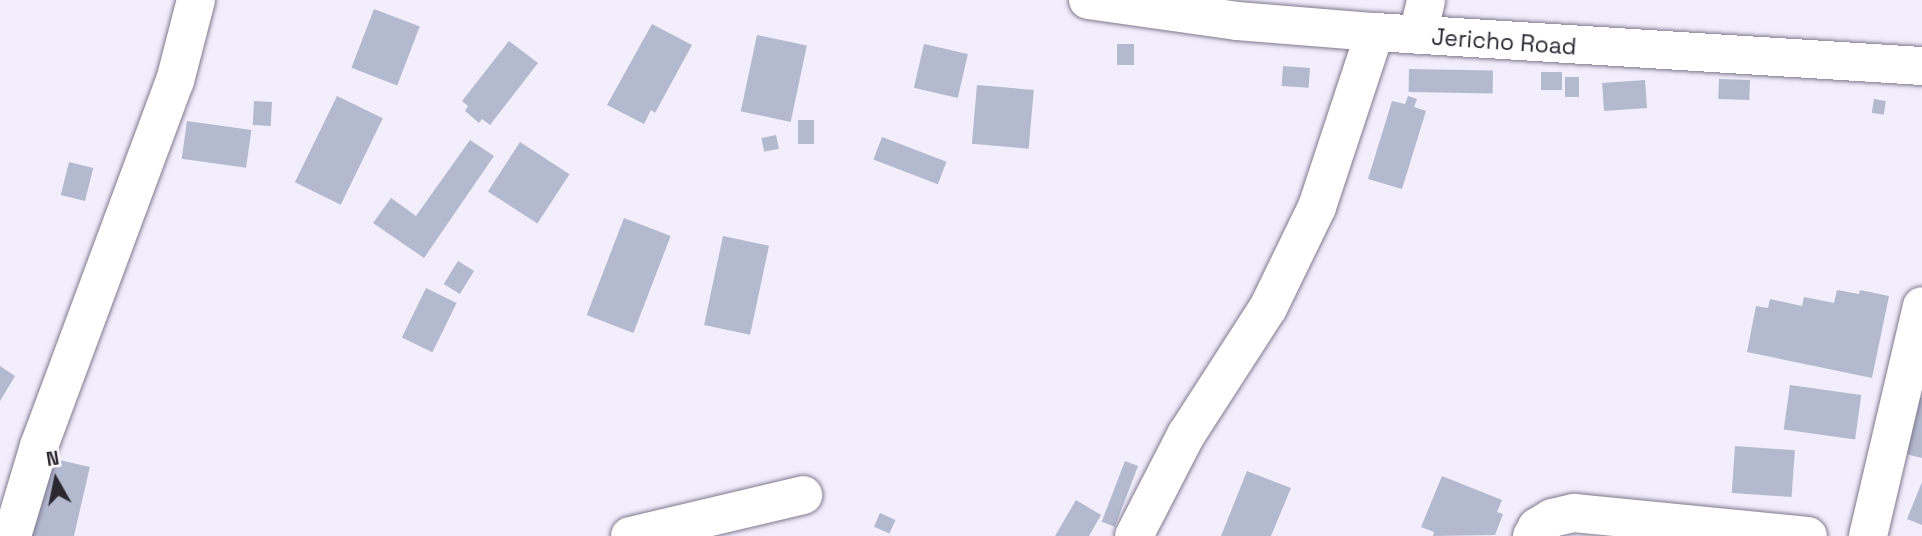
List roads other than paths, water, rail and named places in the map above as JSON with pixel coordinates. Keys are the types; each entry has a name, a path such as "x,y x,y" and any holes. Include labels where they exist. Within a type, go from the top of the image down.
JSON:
{"street":[{"path":"12,536 39,446 175,81 196,0"},
{"name":"Jericho Road","path":"1088,0 1241,11 1375,32 1422,18 1922,66"},
{"path":"1134,536 1186,435 1268,308 1317,207 1375,32"},
{"path":"1868,536 1922,306"},
{"path":"630,536 803,495"},
{"path":"1532,536 1537,527 1552,518 1574,513 1808,536"}]}
